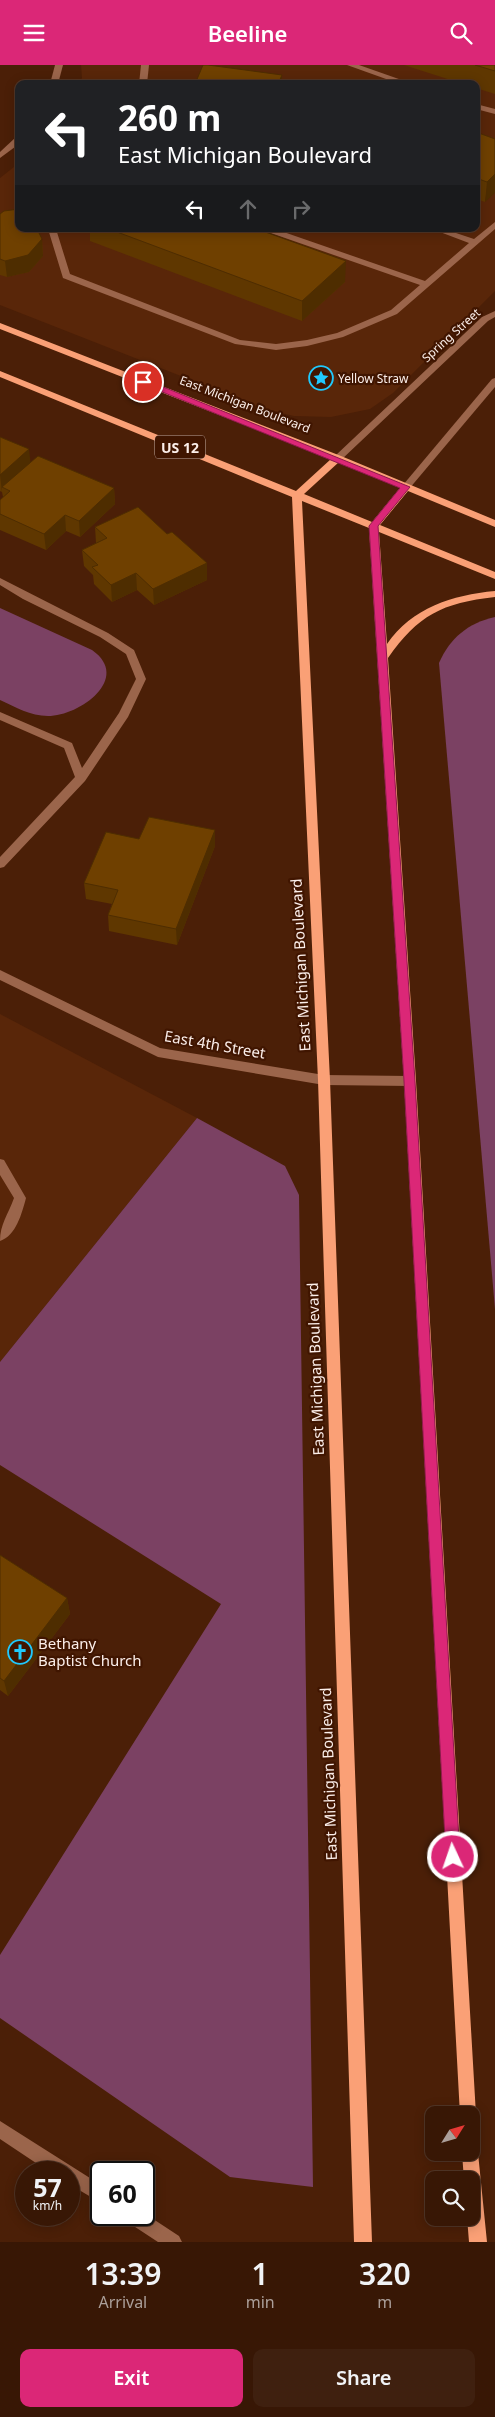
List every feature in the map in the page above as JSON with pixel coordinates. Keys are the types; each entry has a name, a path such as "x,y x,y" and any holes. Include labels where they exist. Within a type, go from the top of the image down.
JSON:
{"main road":[{"name":"East Michigan Boulevard","path":"0,326 338,458 495,524"},
{"name":"US 12","path":"0,374 495,576"},
{"path":"297,495 338,458"},
{"path":"406,487 374,526 410,1081 467,2106"},
{"name":"East Michigan Boulevard","path":"297,495 324,1080 362,2242"},
{"path":"382,659 408,625 424,614 448,604 495,595"},
{"path":"471,2161 478,2242"}],"street":[{"path":"55,80 59,65"},
{"path":"143,80 145,65"},
{"path":"351,65 396,80"},
{"path":"480,107 495,112"},
{"path":"0,156 15,143"},
{"path":"53,232 66,276 238,342 276,347 307,343 340,335 394,312 495,225"},
{"path":"277,232 427,285"},
{"path":"445,232 476,242"},
{"name":"Spring Street","path":"338,458 485,319 495,314"},
{"path":"406,487 495,381"},
{"path":"0,581 27,597 104,635 130,652 140,679 124,714 81,778 0,864"},
{"path":"0,716 68,746 81,778"},
{"name":"East 4th Street","path":"0,975 158,1052 324,1080 410,1081"},
{"path":"0,1164 20,1198 13,1221 0,1236"},
{"path":"1,2132 48,2161"},
{"path":"149,2226 173,2242"}],"shaded area":[{"path":"81,65 495,65 495,291 393,393 370,409 331,417 294,416 265,409 0,305 0,178 15,166 15,232 480,232 480,80 81,80"},
{"path":"0,608 92,650 103,661 106,672 104,683 97,693 87,703 74,710 48,716 29,713 0,700"},
{"path":"495,617 495,1309 439,663 454,639 461,633 476,623"},
{"path":"0,1014 197,1118 0,1362"},
{"path":"197,1118 285,1166 299,1195 313,2187 230,2177 0,2018 0,1955 221,1604 0,1465 0,1362"}],"building":[{"path":"203,65 282,75 280,80 197,80"},
{"path":"475,65 495,65 495,71"},
{"path":"480,133 495,139 495,174 487,182 480,179"},
{"path":"15,210 15,232 38,232 42,239 28,255 5,261 0,259 0,214 4,211"},
{"path":"117,232 265,232 346,261 302,301"},
{"path":"0,437 29,449 0,475"},
{"path":"38,456 114,488 79,521 65,515 44,534 0,514 0,500 10,491 2,487"},
{"path":"138,507 167,534 172,532 207,563 153,589 136,573 111,585 92,567 98,565 82,550 107,538 95,527"},
{"path":"149,817 215,830 176,929 108,915 118,890 84,883 106,832 139,839"},
{"name":"Bethany Baptist Church","path":"0,1555 67,1598 4,1681 0,1678"}],"place":[{"name":"Yellow Straw","path":"321,378"},
{"name":"Bethany Baptist Church","path":"20,1652"}],"route":[{"path":"143,382 338,458 406,487 374,526 410,1081 453,1857"}]}
